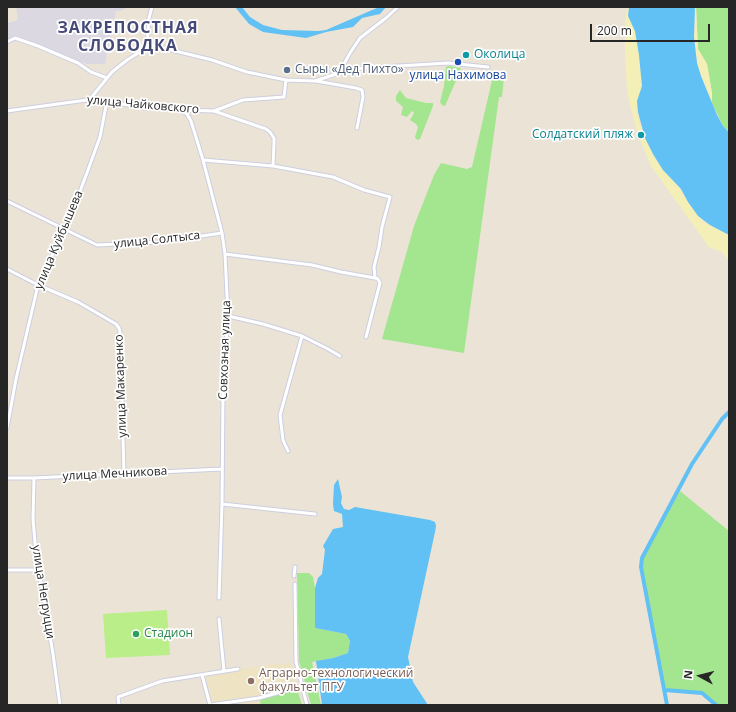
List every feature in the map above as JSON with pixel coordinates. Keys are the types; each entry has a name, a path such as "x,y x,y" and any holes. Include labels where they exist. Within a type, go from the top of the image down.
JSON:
{"street":[{"path":"147,46 149,18 152,7"},
{"path":"339,73 360,38 398,7"},
{"path":"7,42 15,38 38,46 78,63 91,72 107,78"},
{"path":"90,99 112,72 147,46 156,45 212,60 247,72 286,80 315,81 362,90 363,97 357,128"},
{"path":"315,81 348,69 448,63 488,67"},
{"name":"улица Чайковского","path":"7,111 90,99 146,108 214,111 243,100 284,97 286,80"},
{"name":"улица Куйбышева","path":"7,428 16,379 38,285 64,230 88,170 100,137 107,101"},
{"name":"Совхозная улица","path":"180,110 187,114 203,160 222,232 225,254 228,316 223,394 219,598"},
{"path":"214,111 266,129 270,132 274,138 273,166"},
{"path":"203,160 273,166 333,177 364,190 390,197 374,267 375,278"},
{"name":"улица Солтыса","path":"7,201 97,245 161,242 222,232"},
{"path":"225,254 312,265 378,279 380,283 366,337"},
{"name":"улица Макаренко","path":"7,269 38,285 78,302 116,324 119,328 124,474"},
{"path":"228,316 263,324 302,336 340,356"},
{"path":"288,451 283,440 280,415 302,336"},
{"name":"улица Мечникова","path":"7,478 222,470"},
{"name":"улица Негруцци","path":"34,478 33,519 38,570 54,660 60,705"},
{"path":"222,504 315,514"},
{"path":"294,576 295,567"},
{"path":"7,570 38,570"},
{"path":"294,584 296,662 307,705"},
{"path":"219,619 224,671"},
{"path":"120,705 118,697 162,681 238,669"},
{"path":"202,675 210,705 259,698 302,686"}],"shaded area":[{"path":"16,7 128,7 121,11 116,11 105,64 87,64 15,36 7,40 7,23 18,20"},
{"name":"Аграрно-технологический факультет ПГУ","path":"291,663 297,688 259,698 261,705 213,705 205,674"}],"green space":[{"path":"696,7 729,7 729,128 727,130 723,126 712,103 712,93 707,64 698,49"},
{"path":"449,66 461,69 445,106 440,102 444,86 446,67"},
{"path":"489,70 503,73 504,77 502,97 499,97 464,353 382,339 414,226 434,175 441,163 467,169 472,167 493,76"},
{"path":"400,90 406,98 426,103 433,103 420,139 417,140 415,137 418,127 410,120 414,113 412,111 407,117 401,115 403,107 396,101 396,96"},
{"path":"680,491 729,531 729,705 716,705 702,693 665,690 641,567 642,558"},
{"path":"297,573 309,573 313,577 315,588 315,628 346,634 350,641 348,653 333,658 312,662 321,705 311,705 299,661"},
{"name":"Стадион","path":"167,610 170,655 106,658 103,614"},
{"path":"297,688 302,705 261,705 259,698"}],"sand":[{"name":"Солдатский пляж","path":"627,7 629,7 628,16 635,31 639,55 642,86 637,107 639,121 645,138 657,162 677,184 688,202 704,222 729,235 729,261 722,252 709,247 651,166 647,157 637,132 627,89 625,24"},
{"path":"695,7 698,49 707,64 712,93 712,103 697,63 694,37"}],"water":[{"path":"235,7 242,7 250,17 263,25 282,30 318,31 326,30 379,7 386,7 380,14 362,18 353,27 326,32 306,38 263,32 249,24"},
{"path":"629,7 695,7 694,37 697,63 717,115 723,126 729,132 729,235 710,225 698,216 681,189 663,170 645,138 638,112 637,101 642,86 639,55 635,31 628,16"},
{"path":"338,479 342,497 341,503 344,509 349,510 355,507 435,522 435,532 408,657 413,682 428,705 322,705 316,661 333,658 348,653 350,641 346,634 315,628 315,588 318,578 322,574 325,550 323,546 333,529 343,527 342,514 334,511 333,504 334,485"}],"waterway":[{"path":"667,705 641,567 642,558 692,464 722,419 729,412"},
{"path":"665,690 702,693 716,705"}],"place":[{"name":"Околица","path":"466,55"},
{"name":"улица Нахимова","path":"458,62"},
{"name":"Сыры «Дед Пихто»","path":"287,70"},
{"name":"Солдатский пляж","path":"641,135"},
{"name":"Стадион","path":"136,634"},
{"name":"Аграрно-технологический факультет ПГУ","path":"251,681"}],"district":[{"name":"ЗАКРЕПОСТНАЯ СЛОБОДКА","path":"128,37"}]}
